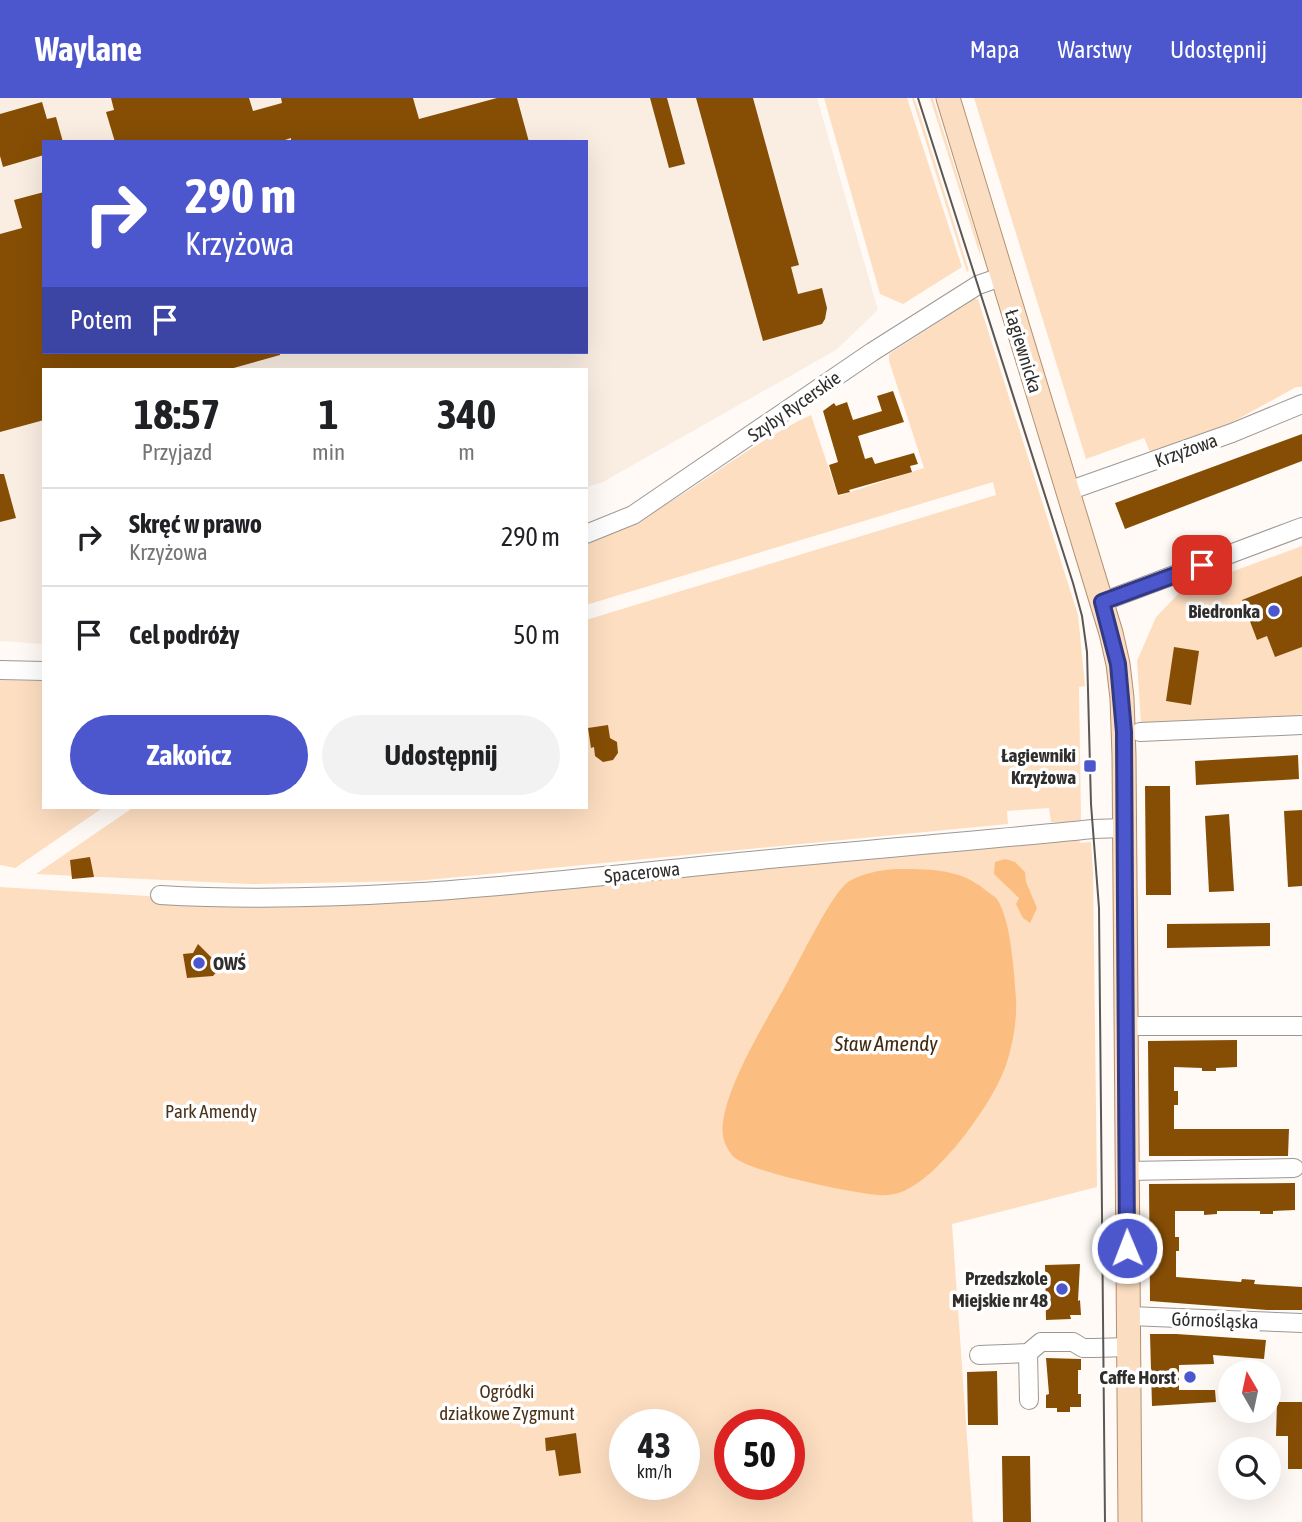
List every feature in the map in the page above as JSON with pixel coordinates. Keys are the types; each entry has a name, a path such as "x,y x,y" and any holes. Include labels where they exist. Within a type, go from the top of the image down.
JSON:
{"main road":[{"name":"Łagiewnicka","path":"948,98 1102,602 1118,664 1122,698 1124,828 1130,1522"}],"street":[{"name":"Szyby Rycerskie","path":"588,533 633,515 872,352 968,291 1001,277"},
{"name":"Krzyżowa","path":"1068,491 1232,433 1302,404"},
{"path":"1102,602 1302,527"},
{"path":"0,670 42,671"},
{"path":"1140,732 1302,725"},
{"name":"Spacerowa","path":"160,895 248,899 410,892 624,875 1124,828"},
{"path":"1126,1026 1302,1026"},
{"path":"1127,1171 1294,1168"},
{"name":"Górnośląska","path":"1129,1317 1302,1323"},
{"path":"979,1355 1028,1353 1041,1342 1073,1342 1083,1348 1094,1349 1129,1347"},
{"path":"1028,1353 1028,1400"}],"shaded area":[{"path":"0,98 817,98 878,310 836,350 601,483 588,486 588,368 42,368 42,644 0,641"}],"green space":[{"path":"824,98 907,98 962,267 903,304 880,294"},
{"path":"912,98 920,114 969,271 967,272"},
{"path":"930,98 933,98 979,244 981,258"},
{"path":"974,98 1302,98 1302,387 1296,387 1231,423 1150,452 1144,438 1086,459"},
{"path":"974,299 978,299 1078,615 1085,686 1079,687 1081,820 1078,825 1051,822 1049,808 1007,811 1008,824 416,881 250,884 36,874 131,809 588,809 588,619 996,495 993,482 588,604 588,541 617,531 646,516 755,446 811,415 838,496 924,468 889,354"},
{"path":"1302,546 1302,714 1141,723 1137,661 1156,617 1182,590"},
{"path":"0,680 42,681 42,809 101,809 15,868 0,865"},
{"name":"Park Amendy","path":"1079,839 1080,843 1091,842 1097,1187 952,1224 973,1522 0,1522 0,887 245,902 409,902"}],"water":[{"path":"1005,859 1015,862 1025,872 1026,882 1037,908 1030,923 1023,918 1016,904 1019,898 994,874 995,862"},
{"name":"Staw Amendy","path":"894,869 953,873 974,882 997,899 1002,908 1011,947 1016,1007 1011,1049 999,1081 978,1117 949,1154 918,1183 901,1192 881,1195 847,1190 782,1176 746,1164 728,1150 723,1124 727,1105 745,1060 816,928 841,889 859,876"}],"building":[{"path":"111,98 249,98 253,111 282,103 281,98 413,98 419,119 497,98 517,98 528,140 114,140 106,112 114,110"},
{"path":"650,98 667,98 685,164 669,168"},
{"path":"696,98 753,98 799,265 791,267 798,294 822,288 827,308 822,324 763,341"},
{"path":"42,102 47,119 56,117 62,140 42,140 42,156 3,167 0,156 0,114"},
{"path":"42,193 42,354 280,355 234,368 42,368 42,421 0,432 0,234 22,228 14,200"},
{"path":"893,391 904,422 858,436 865,459 872,457 875,464 914,453 918,464 910,466 912,472 838,495 829,465 838,462 823,411 834,403 836,406 847,402 853,420 882,411 877,396"},
{"path":"1302,434 1302,461 1125,529 1115,503"},
{"path":"0,474 4,474 16,518 0,522"},
{"name":"Biedronka","path":"1302,576 1302,647 1275,657 1267,636 1257,640 1242,600"},
{"path":"1174,647 1199,651 1191,705 1166,701"},
{"path":"608,725 610,738 617,742 618,753 613,760 603,762 595,756 594,747 591,748 588,728"},
{"path":"1298,755 1299,779 1196,785 1195,761"},
{"path":"1145,786 1170,786 1171,895 1146,895"},
{"path":"1302,810 1302,886 1288,887 1284,811"},
{"path":"1229,814 1234,891 1209,892 1205,816"},
{"path":"90,857 94,877 72,879 70,860"},
{"path":"1270,923 1270,946 1167,948 1167,924"},
{"name":"OWŚ","path":"198,944 219,969 213,976 187,978 183,954 193,953"},
{"path":"1237,1040 1237,1067 1202,1071 1202,1068 1174,1067 1174,1091 1178,1091 1178,1105 1174,1105 1174,1129 1289,1129 1288,1156 1149,1156 1148,1041"},
{"path":"1295,1183 1295,1210 1273,1211 1273,1214 1260,1214 1260,1211 1217,1211 1217,1214 1204,1215 1204,1211 1175,1211 1175,1237 1179,1237 1176,1277 1241,1282 1242,1279 1255,1280 1254,1284 1302,1287 1302,1310 1150,1301 1149,1184"},
{"name":"Przedszkole Miejskie nr 48","path":"1080,1264 1078,1301 1080,1300 1081,1315 1070,1315 1071,1319 1046,1320 1045,1265"},
{"path":"1150,1334 1266,1340 1264,1359 1213,1355 1214,1364 1179,1365 1179,1390 1215,1390 1216,1402 1152,1406"},
{"path":"1046,1358 1081,1359 1078,1394 1081,1394 1081,1407 1070,1407 1070,1412 1057,1412 1057,1408 1046,1408 1046,1395 1049,1394"},
{"path":"997,1371 998,1425 968,1425 967,1372"},
{"path":"1281,1402 1302,1402 1302,1469 1288,1469 1288,1436 1276,1436 1276,1423 1281,1423"},
{"path":"576,1433 581,1473 559,1476 555,1450 546,1451 545,1438"},
{"path":"1002,1456 1030,1456 1031,1522 1003,1522"}],"tram line":[{"path":"918,98 1073,583 1082,616 1087,652 1091,804 1099,908 1105,1522"}],"place":[{"name":"Biedronka","path":"1274,611"},
{"name":"Łagiewniki Krzyżowa","path":"1090,766"},
{"name":"OWŚ","path":"199,963"},
{"name":"Przedszkole Miejskie nr 48","path":"1062,1289"},
{"name":"Caffe Horst","path":"1190,1377"}],"route":[{"path":"1127,1248 1124,732 1118,664 1102,602 1202,565"}],"park label":[{"name":"Ogródki działkowe Zygmunt","path":"507,1402"}]}
